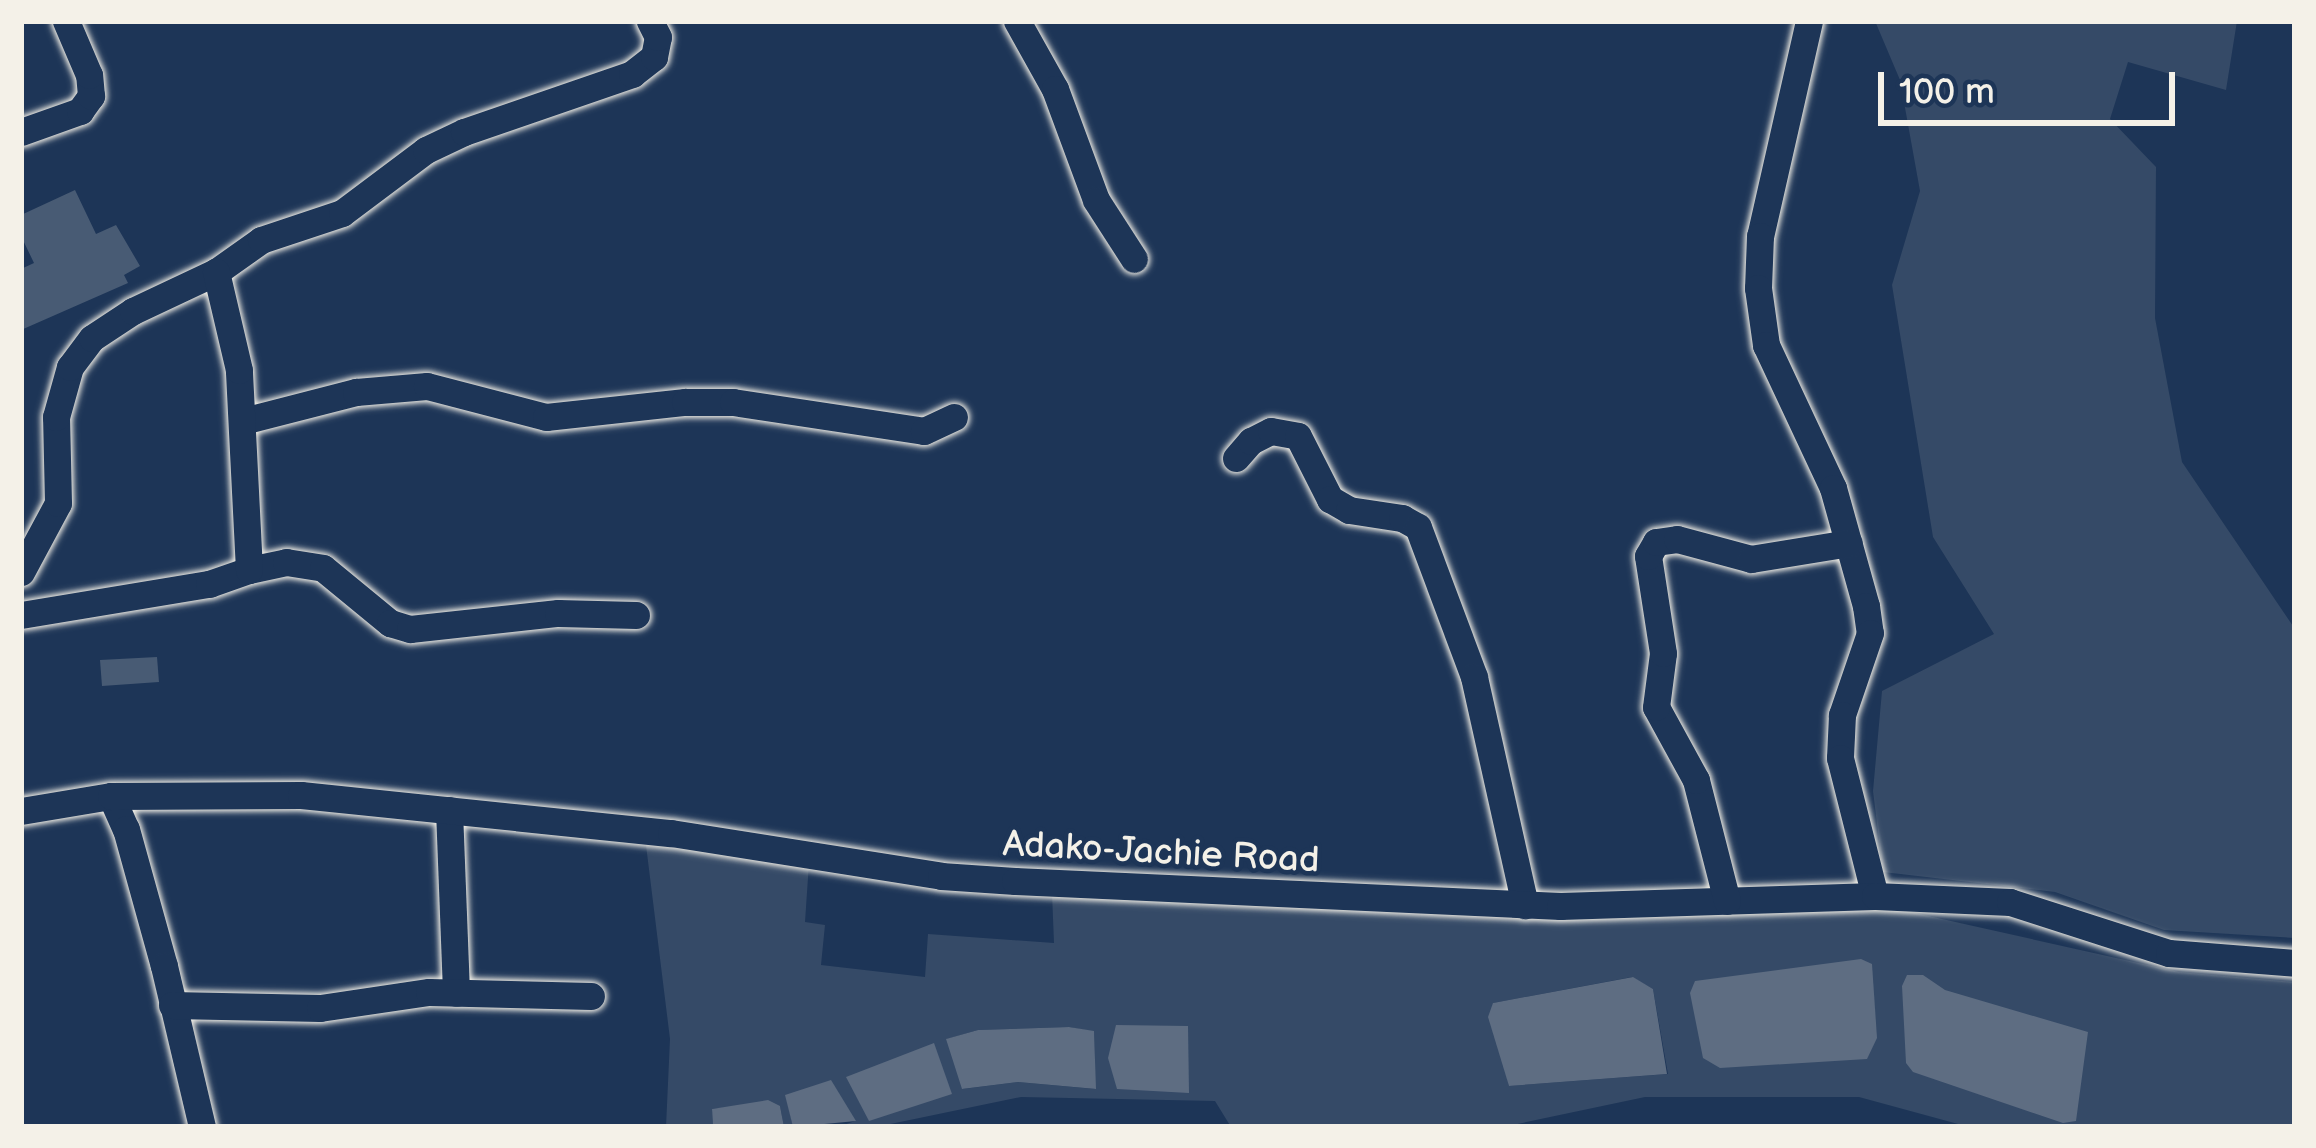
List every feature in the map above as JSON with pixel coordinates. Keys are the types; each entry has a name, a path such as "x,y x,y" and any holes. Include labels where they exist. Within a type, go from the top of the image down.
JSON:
{"street":[{"path":"21,132 80,111 91,96 89,75 66,21"},
{"path":"21,572 58,503 56,417 70,367 110,324 216,272 260,240 342,213 426,150 464,132 632,74 654,57 658,37 650,21"},
{"path":"1017,21 1055,89 1096,200 1134,259"},
{"path":"1809,21 1760,236 1758,288 1766,345 1833,488 1870,633 1842,715 1840,758 1875,896"},
{"path":"216,272 244,421 249,570"},
{"path":"244,421 356,392 427,386 546,417 685,402 733,402 924,431 954,417"},
{"path":"1236,458 1251,441 1271,431 1298,436 1330,499 1349,510 1402,518 1418,527 1474,677 1525,905"},
{"path":"1727,901 1696,780 1656,707 1663,653 1648,556 1656,542 1677,538 1751,559 1849,543"},
{"path":"21,615 209,584 286,562 323,568 390,623 410,629 539,615 636,615"},
{"name":"Adako-Jachie Road","path":"21,811 111,796 301,795 671,833 941,876 1525,905 1875,896 2010,902 2169,953 2210,961 2295,963"},
{"path":"111,796 126,830 172,1005 192,1124"},
{"path":"449,810 456,993"},
{"path":"172,1005 320,1009 456,993 591,996"}],"shaded area":[{"path":"1875,21 2237,21 2226,90 2128,62 2110,119 2156,167 2155,318 2182,462 2295,629 2295,938 2164,930 2055,892 1883,872 1873,791 1882,691 1994,634 1933,537 1892,285 1920,191 1900,80"},
{"path":"645,837 809,863 805,922 825,925 821,965 925,977 928,934 1054,943 1052,893 1897,909 2179,972 2295,982 2295,1127 1969,1127 1859,1097 1645,1097 1503,1127 1231,1127 1215,1101 1021,1097 876,1127 838,1127 855,1121 786,1095 793,1127 784,1127 780,1106 741,1106 712,1109 713,1127 666,1127 670,1039","holes":["1632,977 1653,989 1668,1074 1509,1086 1493,1003","1069,1027 1094,1032 1095,1089 1018,1082 963,1089 947,1039 978,1030"]},
{"path":"1861,959 1872,964 1877,1038 1867,1059 1720,1068 1703,1058 1690,993 1695,981"},
{"path":"1907,975 1923,975 1945,990 2088,1032 2076,1121 2063,1123 1913,1072 1906,1063 1902,986"},
{"path":"1633,977 1653,989 1667,1074 1509,1086 1488,1017 1493,1003"},
{"path":"1116,1025 1188,1026 1189,1093 1117,1089 1108,1058"},
{"path":"1069,1027 1094,1031 1096,1089 1018,1082 962,1089 946,1039 978,1030"},
{"path":"934,1043 952,1094 869,1121 846,1077"},
{"path":"831,1080 856,1121 793,1127 785,1095"},
{"path":"768,1100 780,1106 784,1127 713,1127 712,1109"}],"building":[{"path":"75,190 96,234 116,225 140,266 124,275 128,283 21,330 21,269 34,263 21,236 21,215"},
{"path":"157,657 159,682 102,686 100,660"}]}
